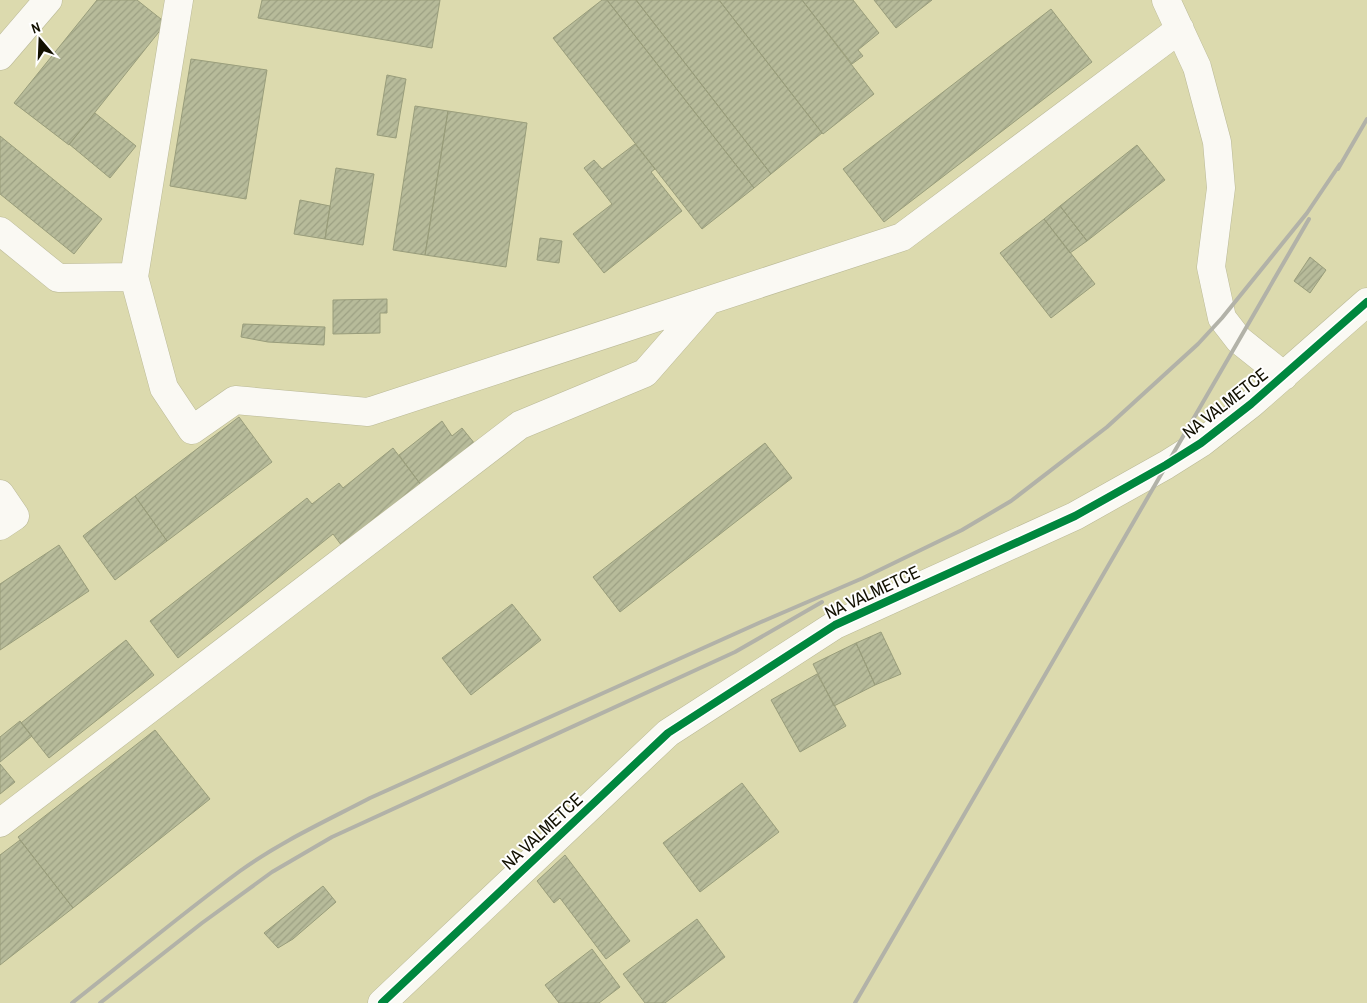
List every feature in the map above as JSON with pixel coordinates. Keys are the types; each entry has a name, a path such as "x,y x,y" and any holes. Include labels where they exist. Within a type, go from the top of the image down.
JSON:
{"street":[{"path":"0,56 48,0"},
{"path":"179,0 134,277 164,388 192,430 234,400 368,412 902,237 1180,29"},
{"path":"1166,0 1198,67 1217,142 1221,188 1211,267 1222,318 1239,340 1284,376"},
{"path":"0,231 58,278 134,277"},
{"path":"0,823 520,425 645,373 708,300"},
{"name":"NA VALMETCE","path":"382,1003 668,733 835,624 1075,516 1202,443 1284,376 1367,302"},
{"path":"0,494 15,516 0,526"}],"building":[{"path":"97,0 137,0 166,23 69,145 14,103"},
{"path":"262,0 440,0 432,48 258,18"},
{"path":"602,0 607,0 754,188 702,229 553,38"},
{"path":"607,0 636,0 771,174 754,188"},
{"path":"636,0 719,0 822,133 771,174"},
{"path":"719,0 802,0 874,94 823,134"},
{"path":"802,0 853,0 879,33 858,50 863,56 852,64"},
{"path":"874,0 932,0 896,28"},
{"path":"1051,9 1092,62 884,222 843,169"},
{"path":"191,59 267,70 246,199 170,186"},
{"path":"387,75 406,79 396,138 377,135"},
{"path":"415,106 448,111 425,255 393,250"},
{"path":"448,111 527,123 506,267 425,255"},
{"path":"95,113 136,146 110,178 69,144"},
{"path":"0,136 102,219 74,254 0,194"},
{"path":"635,144 655,169 651,172 682,211 604,273 573,234 612,204 584,168 594,160 602,169"},
{"path":"1137,145 1165,180 1087,241 1060,206"},
{"path":"336,168 374,174 363,245 325,239"},
{"path":"300,200 330,206 325,239 294,234"},
{"path":"1060,206 1087,241 1070,253 1044,219"},
{"path":"1044,219 1095,284 1051,318 1000,253"},
{"path":"540,238 562,241 559,263 537,260"},
{"path":"1310,257 1326,270 1310,293 1294,281"},
{"path":"387,299 387,313 380,313 380,333 333,334 333,300"},
{"path":"243,324 325,327 324,345 268,342 241,337"},
{"path":"239,417 272,462 167,541 135,496"},
{"path":"442,421 452,436 462,428 475,444 421,485 399,455"},
{"path":"765,443 792,478 620,612 593,577"},
{"path":"393,448 421,485 342,546 333,534 178,658 150,621 307,498 312,504 339,483 343,488"},
{"path":"135,496 167,541 115,580 83,536"},
{"path":"59,545 89,591 0,650 0,584"},
{"path":"512,604 541,640 471,695 442,658"},
{"path":"881,632 901,674 875,685 856,643"},
{"path":"126,640 154,675 49,758 21,723"},
{"path":"856,643 875,685 834,706 813,664"},
{"path":"817,674 846,726 800,752 771,700"},
{"path":"20,721 32,736 0,762 0,737"},
{"path":"155,730 210,799 73,908 18,837"},
{"path":"0,764 15,782 0,794"},
{"path":"742,783 779,832 700,892 663,843"},
{"path":"20,840 73,908 0,965 0,855"},
{"path":"565,855 630,941 606,959 560,898 554,903 537,881"},
{"path":"323,886 336,902 293,939 278,948 264,933"},
{"path":"697,919 725,957 665,1003 645,1003 623,974"},
{"path":"592,949 620,987 599,1003 559,1003 545,985"}],"railway":[{"path":"1338,169 1367,119"},
{"path":"72,1003 240,871 255,860 304,832 370,798 863,578 962,530 1011,501 1107,427 1198,344 1222,318 1307,213 1340,164"},
{"path":"855,1003 1309,219"},
{"path":"100,1003 202,923 272,872 332,837 735,652 822,602"}],"cycle path":[{"path":"382,1003 668,733 835,625 1075,516 1166,465 1201,443 1251,404 1367,302"}]}
